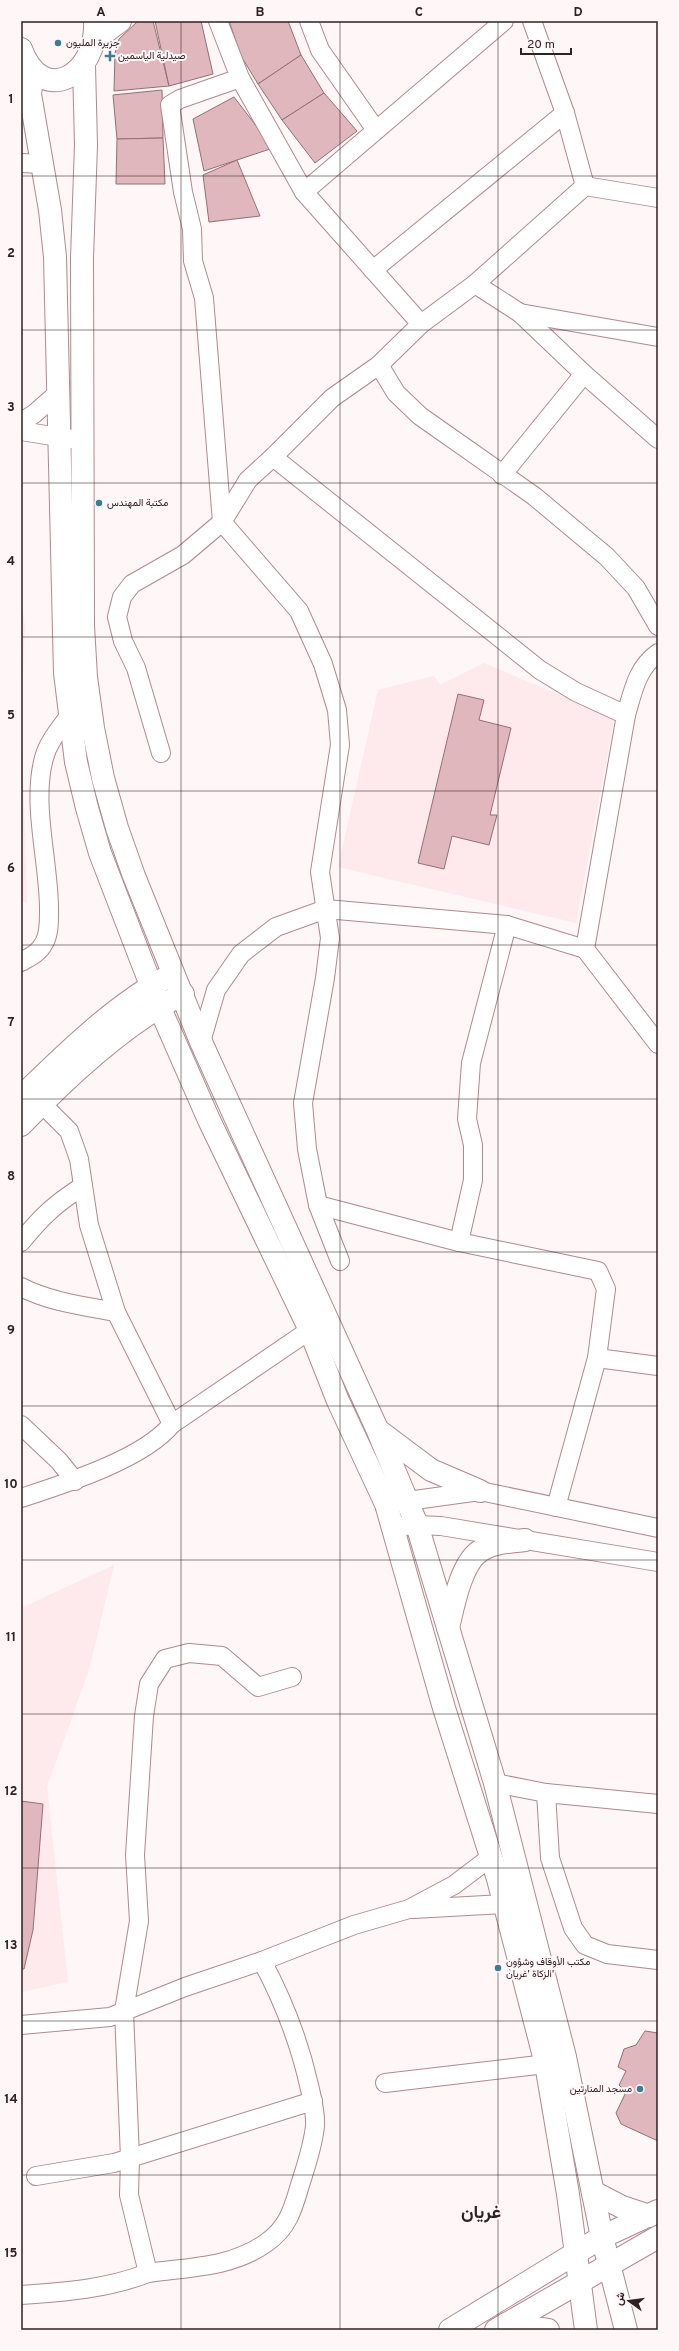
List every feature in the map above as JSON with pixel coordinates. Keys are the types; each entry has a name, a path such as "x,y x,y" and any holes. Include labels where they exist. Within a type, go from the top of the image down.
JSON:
{"main road":[{"path":"120,21 95,30 84,66 86,145 82,258 84,626 86,677 93,728 103,778 117,828 173,974 183,994 201,1042 378,1430 396,1503 392,1527 444,1708 491,1857 546,2064 577,2252 586,2330"},
{"path":"26,64 43,77 54,80 66,79 76,74 84,66"},
{"path":"26,64 30,94 32,164 50,210 55,257 63,631 69,716 76,762 89,816 100,853 150,986 209,1120 310,1330 338,1401 396,1503 416,1525 495,1783 565,2057 602,2237 626,2330"},
{"path":"21,1097 68,1051 150,986 173,974"},
{"path":"21,1125 41,1103 115,1038 159,1006 183,994"},
{"path":"378,1430 431,1470 480,1491"},
{"path":"448,1629 458,1586 466,1569 479,1551 498,1544 525,1540"},
{"path":"593,2192 622,2207 653,2213"},
{"path":"450,2330 495,2304 602,2237 653,2213"},
{"path":"501,2327 580,2281 610,2266 658,2237"},
{"path":"501,2327 548,2330"}],"street":[{"path":"218,21 240,78 304,192 421,324"},
{"path":"309,21 320,50 376,130"},
{"path":"304,192 504,21"},
{"path":"532,21 565,113 585,186"},
{"path":"240,78 180,99 170,105 183,192 192,229 193,261 204,298 222,522 299,611 323,664 337,710 340,744 320,872 330,938 303,1103 307,1149 318,1205 340,1261"},
{"path":"372,270 565,113"},
{"path":"585,186 658,198"},
{"path":"162,753 136,668 123,641 117,617 122,597 132,584 183,555 222,522 248,480 332,398 379,365 421,324 475,284 585,186"},
{"path":"475,284 520,313 584,374 658,439"},
{"path":"520,313 658,337"},
{"path":"379,365 396,393 420,416 534,496 607,558 636,588 658,626"},
{"path":"502,475 584,374"},
{"path":"21,422 34,414 58,393"},
{"path":"21,431 58,438 83,440"},
{"path":"273,457 540,670 576,692 626,715"},
{"path":"585,949 626,715 637,679 647,661 658,653"},
{"path":"21,962 34,956 45,942 48,927 49,900 42,830 40,779 48,744 69,716"},
{"path":"201,1042 216,990 241,954 276,927 326,909 507,925 585,949 658,1044"},
{"path":"459,1242 473,1180 473,1145 467,1119 471,1063 507,925"},
{"path":"41,1103 69,1131 79,1159 89,1225 116,1312 172,1424"},
{"path":"21,1242 43,1214 59,1201 83,1186"},
{"path":"318,1205 459,1242 598,1271 606,1289 597,1358 556,1507"},
{"path":"21,1287 33,1293 63,1302 116,1312"},
{"path":"21,1498 75,1481 133,1452 165,1432 172,1424 310,1330"},
{"path":"597,1358 658,1366"},
{"path":"21,1425 59,1460 75,1481"},
{"path":"396,1503 480,1491 658,1528"},
{"path":"392,1527 416,1525 441,1526 658,1562"},
{"path":"148,2273 129,2195 130,2158 124,2011 139,1921 136,1855 141,1753 149,1684 165,1659 189,1653 222,1656 258,1687 292,1677"},
{"path":"495,1783 546,1793 658,1804"},
{"path":"546,1793 550,1858 572,1928 585,1945 607,1954 658,1960"},
{"path":"21,2025 110,2017 185,1987 262,1961 354,1925 409,1909 454,1885 491,1857"},
{"path":"409,1909 504,1904"},
{"path":"21,2295 76,2291 122,2283 148,2273 217,2265 258,2247 280,2232 289,2220 313,2141 315,2125 313,2101 302,2056 280,1994 262,1961"},
{"path":"385,2083 546,2064"},
{"path":"36,2176 114,2163 313,2101"}],"shaded area":[{"path":"21,599 25,627 21,710"},
{"path":"484,663 614,718 576,923 338,867 378,690 434,676 440,685"},
{"path":"21,710 27,902 21,902"},
{"path":"114,1565 89,1670 47,1787 68,1982 21,1992 21,1608"}],"building":[{"path":"138,21 153,21 169,86 114,91 115,53 119,39"},
{"path":"155,21 201,21 213,74 169,86"},
{"path":"229,21 288,21 301,55 258,84 241,56"},
{"path":"301,55 324,93 282,120 258,84"},
{"path":"162,90 163,138 117,139 113,95"},
{"path":"324,93 357,131 315,163 282,120"},
{"path":"234,97 273,148 204,171 193,119"},
{"path":"163,138 165,184 116,184 117,139"},
{"path":"237,160 260,216 209,222 203,175"},
{"path":"458,694 484,700 479,720 511,728 490,815 497,815 489,845 452,836 444,869 418,863"},
{"path":"21,1801 43,1804 33,1930 24,1969 21,1969"},
{"name":"مسجد المنارتين","path":"645,2031 658,2033 658,2141 621,2124 616,2113 626,2092 619,2085 626,2071 618,2067 624,2049 636,2045"}],"place":[{"name":"جزيرة المليون","path":"58,43"},
{"name":"صيدلية الياسمين","path":"110,56"},
{"name":"مكتبة المهندس","path":"99,503"},
{"name":"مكتب الأوقاف وشؤون الزكاة 'غريان'","path":"498,1968"},
{"name":"مسجد المنارتين","path":"640,2089"}],"district":[{"name":"غريان","path":"481,2213"}]}
